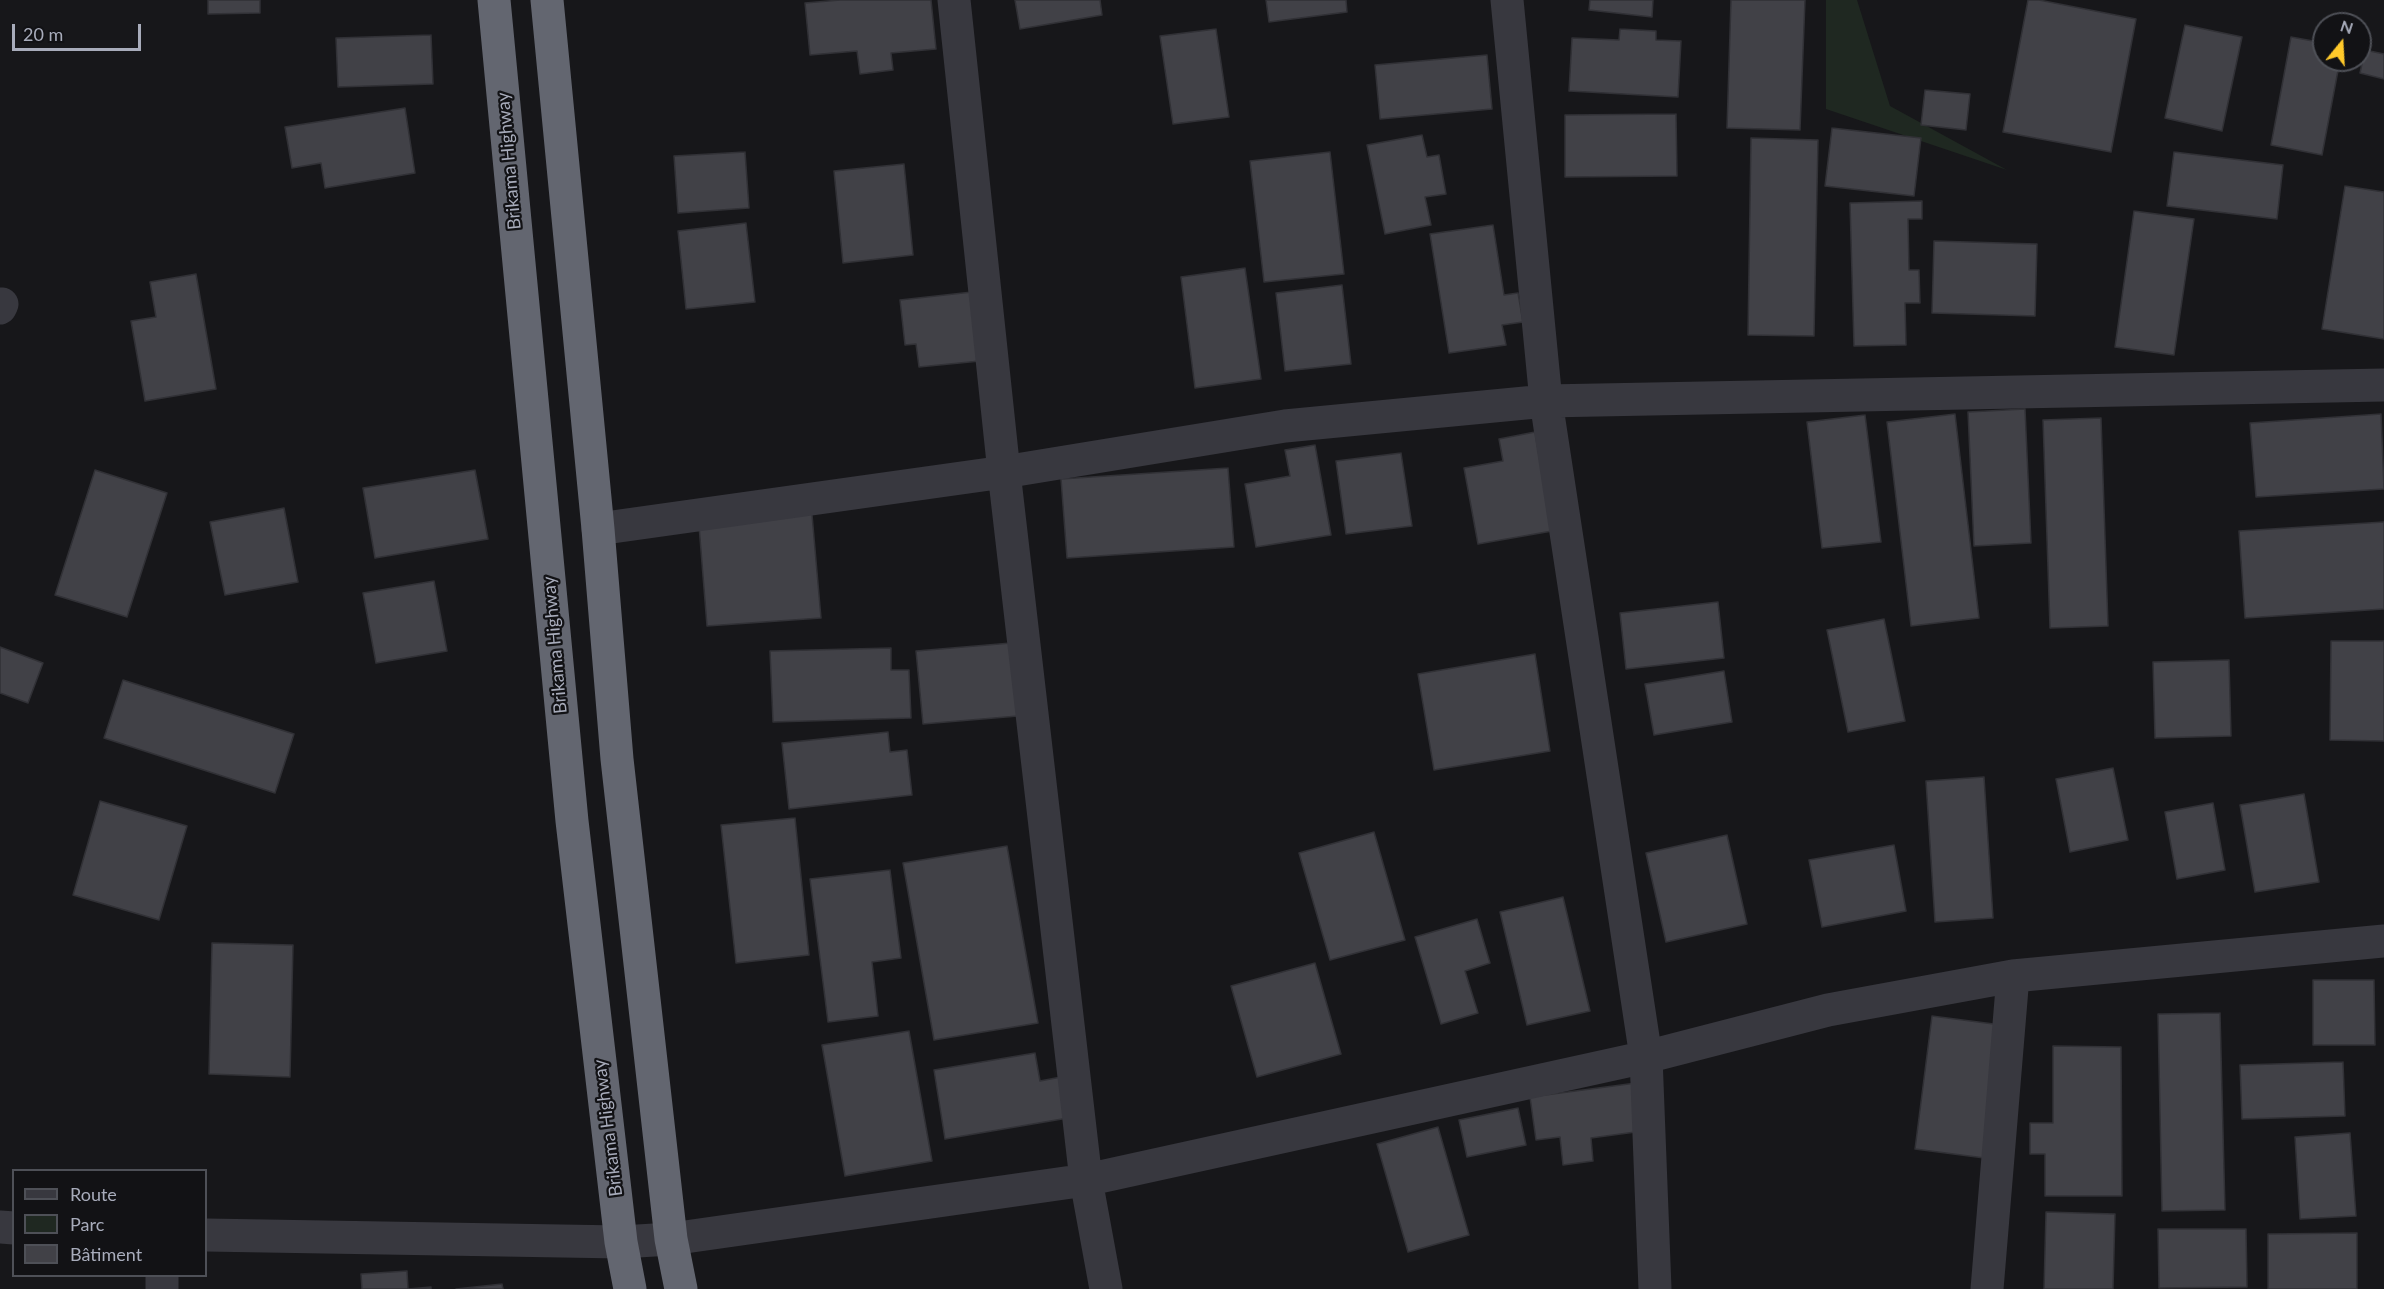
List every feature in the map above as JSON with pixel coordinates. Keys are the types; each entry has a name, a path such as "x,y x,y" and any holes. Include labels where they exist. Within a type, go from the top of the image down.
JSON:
{"highway":[{"name":"Brikama Highway","path":"494,0 572,821 621,1242 630,1289"},
{"path":"547,0 598,529 617,759 671,1239 681,1289"}],"street":[{"path":"954,0 1004,472 1086,1180 1106,1289"},
{"path":"1506,0 1546,401 1646,1057 1655,1289"},
{"path":"598,529 1004,472 1285,426 1546,401 2384,385"},
{"path":"207,1235 621,1242 671,1239 1086,1180 1646,1057 1828,1010 2013,976 2384,941"},
{"path":"1987,1289 2013,976"}],"green space":[{"path":"1826,0 1857,0 1890,106 2007,170 1826,109"}],"building":[{"path":"208,0 260,0 260,13 208,14"},
{"path":"840,0 931,0 936,49 891,53 893,70 860,74 857,51 810,55 805,3"},
{"path":"1015,0 1100,0 1102,15 1020,29"},
{"path":"1266,0 1346,0 1347,12 1269,22"},
{"path":"1590,0 1653,0 1652,17 1589,10"},
{"path":"1731,0 1805,0 1800,130 1727,128"},
{"path":"2028,0 2039,0 2136,19 2111,152 2003,132"},
{"path":"2185,25 2242,37 2222,131 2165,118"},
{"path":"1216,29 1229,117 1173,124 1160,36"},
{"path":"1620,29 1656,31 1656,40 1681,41 1678,97 1569,91 1572,38 1619,40"},
{"path":"431,35 433,84 338,87 336,38"},
{"path":"2291,37 2312,41 2312,72 2338,72 2322,155 2271,145"},
{"path":"2372,51 2384,54 2384,79 2360,73 2372,72"},
{"path":"1487,55 1492,109 1380,119 1375,65"},
{"path":"1925,90 1970,94 1966,130 1921,125"},
{"path":"405,108 415,173 325,188 321,163 292,168 285,127"},
{"path":"1676,114 1677,176 1565,177 1565,115"},
{"path":"1832,128 1921,138 1914,196 1825,186"},
{"path":"1422,135 1427,157 1439,155 1446,194 1425,197 1431,225 1385,234 1367,145"},
{"path":"1751,138 1818,140 1814,336 1748,335"},
{"path":"745,152 749,208 678,213 674,156"},
{"path":"1330,152 1344,274 1264,282 1250,161"},
{"path":"2174,152 2283,165 2277,219 2167,206"},
{"path":"904,164 913,255 843,263 834,171"},
{"path":"2345,186 2384,192 2384,339 2322,329"},
{"path":"1922,201 1922,219 1908,219 1909,270 1919,270 1920,303 1905,303 1906,345 1854,346 1850,203"},
{"path":"2134,211 2194,219 2174,355 2115,347"},
{"path":"746,223 755,302 686,309 678,231"},
{"path":"1493,225 1504,295 1518,293 1523,322 1502,325 1506,345 1449,353 1430,234"},
{"path":"1934,241 2037,244 2035,316 1932,313"},
{"path":"1245,268 1261,379 1195,388 1181,277"},
{"path":"196,274 216,389 145,401 131,321 156,317 150,282"},
{"path":"1342,285 1351,364 1285,371 1276,293"},
{"path":"972,292 980,361 919,367 916,344 905,345 900,300"},
{"path":"2025,409 2031,543 1974,546 1968,412"},
{"path":"1955,414 1979,618 1911,626 1887,422"},
{"path":"2381,414 2384,489 2256,497 2250,423"},
{"path":"1865,415 1881,542 1822,548 1807,422"},
{"path":"2101,418 2108,626 2050,628 2043,420"},
{"path":"1535,432 1552,531 1478,544 1464,468 1503,461 1499,439"},
{"path":"1315,445 1331,535 1256,547 1245,484 1290,476 1285,450"},
{"path":"1401,453 1412,526 1346,534 1336,461"},
{"path":"1228,468 1234,547 1067,558 1061,479"},
{"path":"95,470 167,493 127,617 55,595"},
{"path":"475,470 488,539 375,558 363,488"},
{"path":"811,503 821,618 707,626 698,513"},
{"path":"284,508 298,582 225,595 210,522"},
{"path":"2384,522 2384,609 2245,618 2239,531"},
{"path":"434,581 447,651 376,663 363,593"},
{"path":"1718,602 1724,658 1626,669 1620,613"},
{"path":"1884,619 1905,721 1848,732 1827,630"},
{"path":"2331,641 2384,641 2384,741 2330,740"},
{"path":"1011,643 1018,716 923,724 916,651"},
{"path":"0,647 43,663 28,703 0,693"},
{"path":"891,648 891,670 909,670 911,718 773,722 770,651"},
{"path":"1535,654 1550,751 1434,770 1418,674"},
{"path":"2229,660 2231,736 2155,738 2153,662"},
{"path":"1724,671 1732,722 1654,735 1645,684"},
{"path":"123,680 294,734 275,793 104,738"},
{"path":"888,732 890,752 907,750 912,795 789,809 782,743"},
{"path":"2113,768 2128,840 2070,852 2056,779"},
{"path":"1984,777 1993,918 1935,922 1926,781"},
{"path":"2304,794 2319,882 2255,892 2240,805"},
{"path":"100,801 187,826 159,920 73,895"},
{"path":"2213,803 2225,870 2177,879 2165,812"},
{"path":"795,818 809,955 736,963 721,825"},
{"path":"1374,832 1405,940 1330,960 1299,853"},
{"path":"1727,835 1747,924 1666,942 1646,853"},
{"path":"1894,845 1906,911 1822,927 1809,860"},
{"path":"1007,846 1038,1023 934,1040 903,863"},
{"path":"890,870 901,958 872,962 878,1016 828,1022 810,879"},
{"path":"1563,897 1590,1011 1527,1025 1500,912"},
{"path":"1477,919 1490,963 1465,971 1478,1013 1441,1024 1415,937"},
{"path":"212,943 293,945 290,1077 209,1074"},
{"path":"1315,963 1341,1054 1257,1077 1231,986"},
{"path":"2313,980 2374,980 2375,1045 2313,1045"},
{"path":"2220,1013 2225,1210 2162,1211 2158,1014"},
{"path":"1932,1016 2009,1026 1992,1159 1915,1149"},
{"path":"909,1031 932,1161 845,1176 822,1045"},
{"path":"2053,1046 2121,1047 2122,1196 2045,1196 2045,1154 2030,1154 2030,1123 2053,1123"},
{"path":"1035,1053 1040,1081 1061,1077 1068,1118 945,1139 934,1070"},
{"path":"2343,1062 2345,1116 2242,1119 2240,1065"},
{"path":"1636,1083 1643,1131 1591,1138 1593,1161 1563,1165 1560,1137 1536,1140 1530,1097"},
{"path":"1518,1108 1526,1145 1467,1157 1459,1120"},
{"path":"1438,1127 1469,1235 1408,1252 1377,1144"},
{"path":"2350,1133 2356,1216 2300,1219 2295,1137"},
{"path":"2046,1212 2115,1214 2113,1289 2044,1289"},
{"path":"2158,1229 2246,1229 2247,1287 2159,1288"},
{"path":"2357,1233 2357,1289 2268,1289 2268,1234"},
{"path":"407,1271 408,1289 362,1289 361,1274"},
{"path":"502,1284 503,1289 456,1289"},
{"path":"431,1287 431,1289 408,1289"}]}
